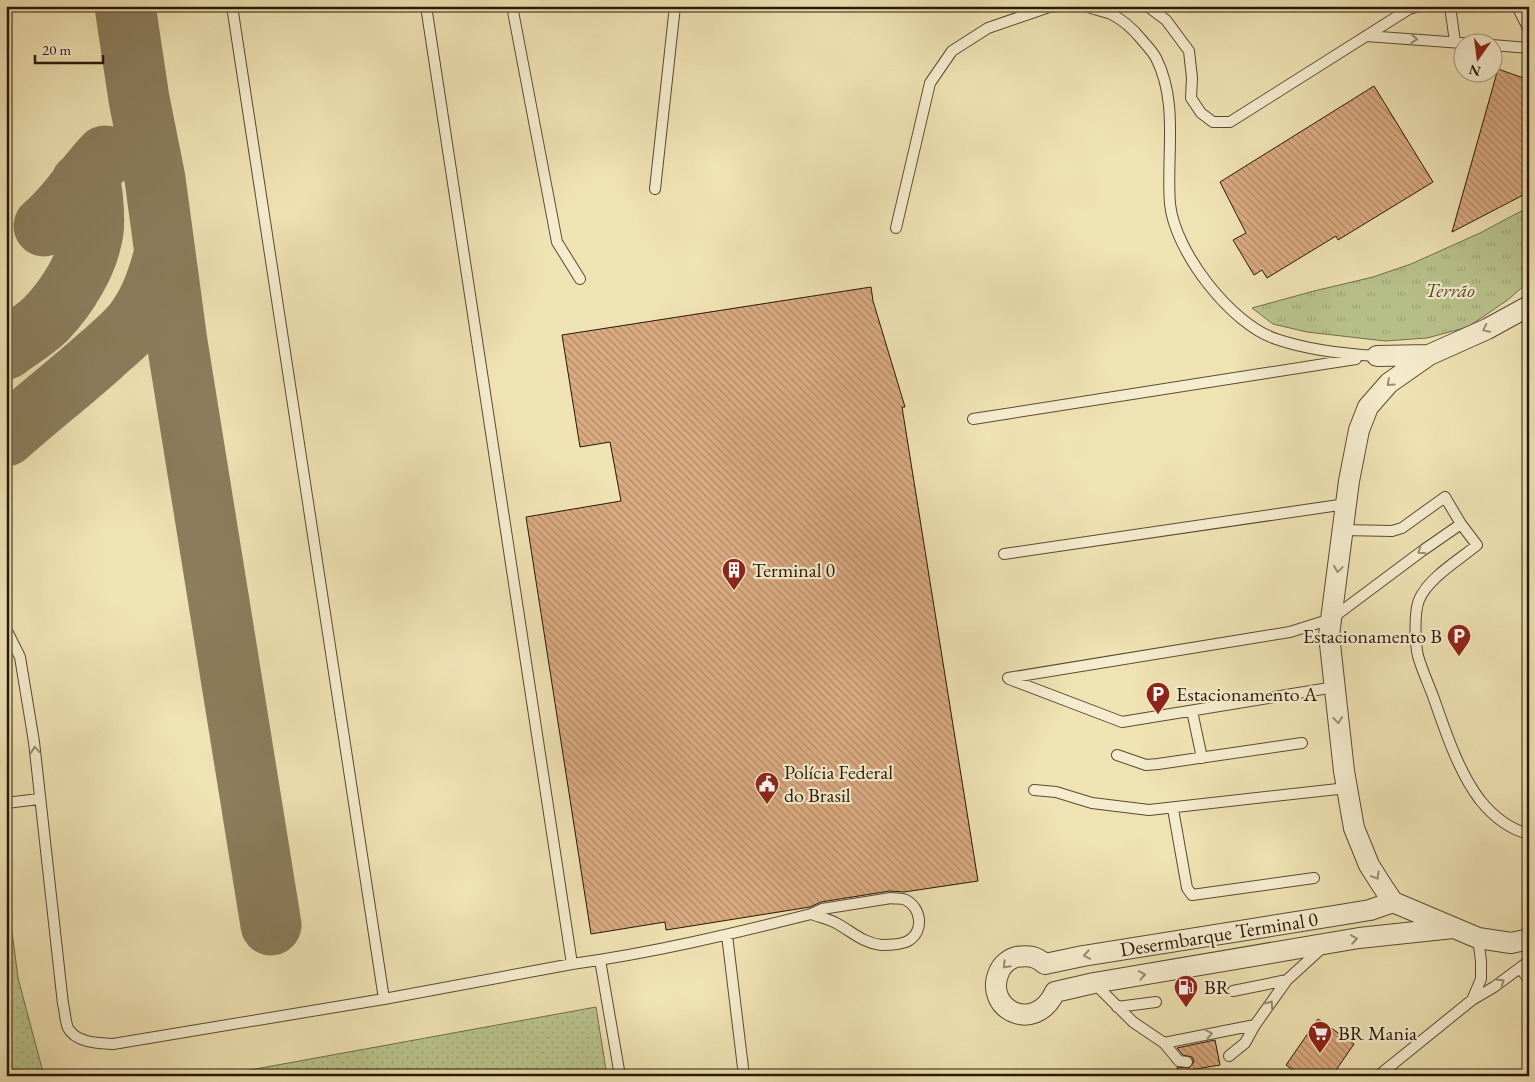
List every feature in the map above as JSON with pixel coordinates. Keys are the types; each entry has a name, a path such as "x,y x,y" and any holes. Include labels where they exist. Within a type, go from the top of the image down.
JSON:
{"street":[{"path":"1529,306 1487,329 1429,355 1389,383 1368,408 1359,430 1346,504 1329,635 1347,788 1354,828 1369,865 1393,902 1478,938 1511,943 1529,939"},
{"path":"1377,356 1429,355"},
{"name":"Desermbarque Terminal 0","path":"1094,983 1055,992 1049,1003 1039,1012 1026,1015 1013,1013 1002,1005 996,992 996,979 1001,967 1012,958 1025,955 1038,958 1045,964 1093,954 1370,910 1393,902"},
{"path":"1094,983 1359,938 1453,928"}],"lane":[{"path":"232,6 384,999"},
{"path":"426,6 572,964"},
{"path":"512,6 557,242 580,279"},
{"path":"655,189 675,6"},
{"path":"896,228 930,83 952,51 988,28 1030,13 1057,6"},
{"path":"1085,6 1111,14 1133,28 1156,58 1166,86 1169,111 1168,161 1170,206 1178,233 1207,285 1254,328 1275,339 1340,354 1377,356"},
{"path":"1147,6 1166,20 1189,51 1192,78 1191,98 1201,113 1213,122 1230,122 1409,9 1419,6"},
{"path":"1450,6 1456,32"},
{"path":"1517,6 1529,30"},
{"path":"1366,36 1452,43"},
{"path":"1502,46 1529,48"},
{"path":"973,420 1377,356"},
{"path":"1343,530 1392,531 1402,528 1445,497 1461,524 1477,545 1427,586 1419,601 1416,619 1418,655 1452,747 1470,785 1480,800 1500,821 1518,831 1529,834"},
{"path":"1004,554 1346,504"},
{"path":"1335,686 1122,722 1008,678 1290,632 1331,619 1422,550 1461,524"},
{"path":"6,629 20,656 34,742 63,1004 68,1028 75,1037 94,1043 113,1044 384,999 727,936 822,910 881,900 904,899 914,906 919,916 919,924 916,933 908,941 881,945 865,941 835,922 811,914"},
{"path":"1192,710 1202,758"},
{"path":"1117,755 1146,765 1302,743"},
{"path":"1034,790 1056,792 1092,803 1149,810 1173,809 1347,788"},
{"path":"6,803 40,799"},
{"path":"1173,809 1187,888 1192,895 1314,878"},
{"path":"727,936 744,1076"},
{"path":"1472,1000 1481,979 1478,938"},
{"path":"1229,1056 1245,1043 1255,1025 1287,980 1328,943"},
{"path":"600,960 620,1076"},
{"path":"1378,1076 1472,1000 1529,960"},
{"path":"1520,968 1529,980"},
{"path":"1233,991 1287,980"},
{"path":"1094,983 1133,1022 1164,1043 1179,1061 1187,1062"},
{"path":"1117,1007 1156,1002"},
{"path":"1164,1043 1255,1025"}],"green space":[{"name":"Terrão","path":"1529,207 1529,281 1509,299 1468,327 1427,338 1385,341 1307,332 1273,324 1252,308 1373,277 1411,264 1480,233"},
{"path":"6,885 18,978 44,1076 6,1076"},
{"path":"596,1007 607,1076 217,1076"}],"building":[{"path":"1502,70 1529,80 1529,192 1452,232 1494,82 1502,82"},
{"path":"1374,86 1433,182 1338,240 1336,236 1267,278 1262,270 1254,275 1233,240 1246,233 1220,182"},
{"name":"Terminal 0","path":"871,287 873,301 905,407 902,407 978,881 904,892 890,891 821,902 810,907 666,930 665,922 591,934 526,517 621,501 610,442 580,447 562,335"},
{"name":"BR Mania","path":"1318,1019 1354,1044 1332,1076 1301,1076 1286,1065"},
{"path":"1215,1040 1220,1065 1178,1072 1177,1067 1189,1068 1194,1062 1192,1057 1183,1055 1177,1048"}],"taxiway":[{"path":"125,6 139,99 155,179 177,342 271,925"},
{"path":"44,226 61,210 105,156"},
{"path":"6,349 46,319 69,290 82,267 93,232 94,217 92,193 81,183"},
{"path":"6,436 131,327 144,309 151,294 164,256"}],"place":[{"name":"Terminal 0","path":"734,591"},
{"name":"Estacionamento B","path":"1459,657"},
{"name":"Estacionamento A","path":"1158,715"},
{"name":"Polícia Federal do Brasil","path":"767,805"},
{"name":"BR","path":"1186,1008"},
{"name":"BR Mania","path":"1320,1054"}]}
